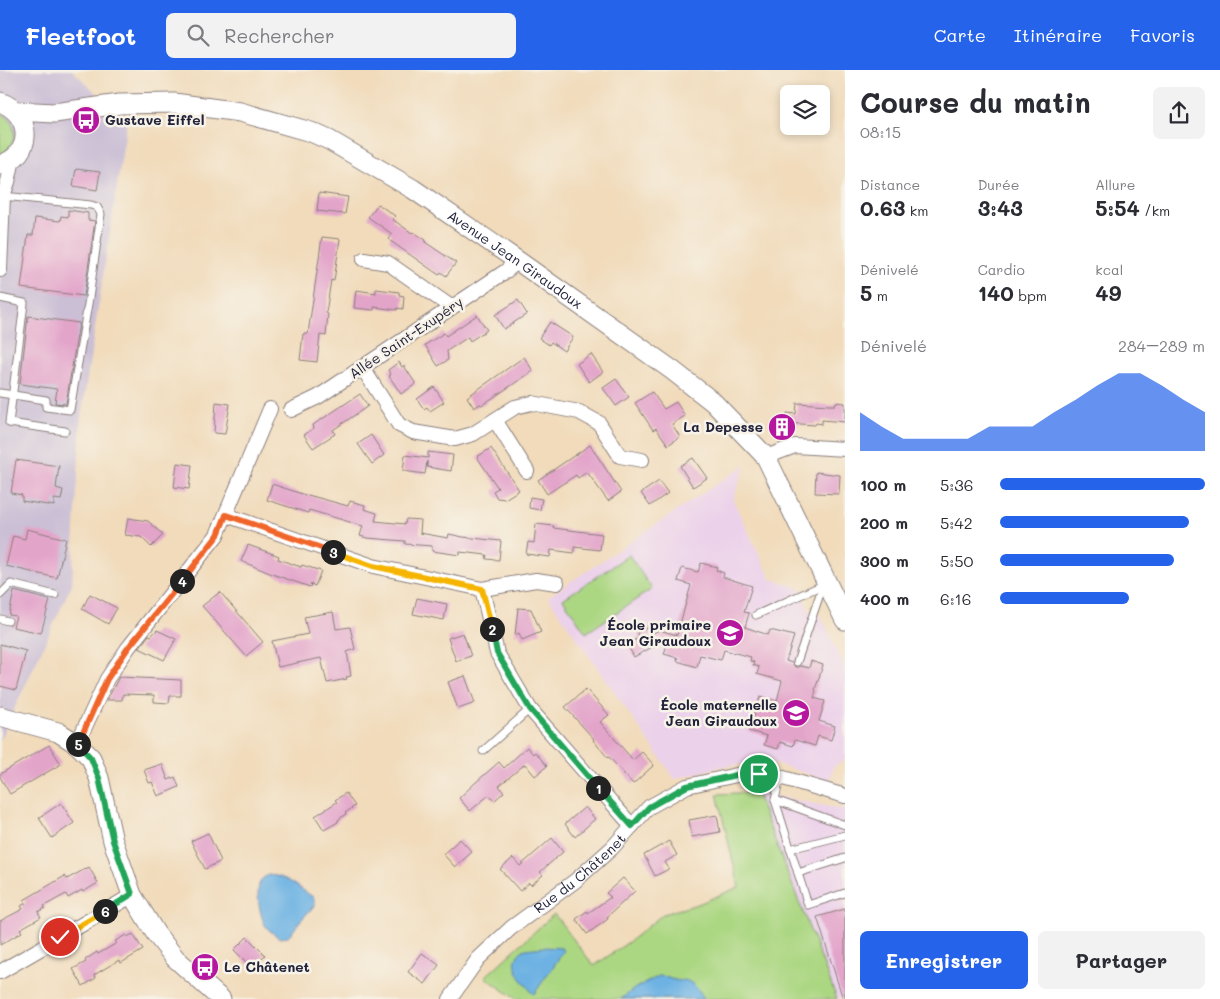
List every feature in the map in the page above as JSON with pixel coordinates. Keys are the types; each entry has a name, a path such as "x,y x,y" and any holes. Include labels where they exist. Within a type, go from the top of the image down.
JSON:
{"street":[{"name":"Avenue Jean Giraudoux","path":"8,107 54,113 120,104 174,103 240,112 311,132 330,140 413,189 672,370 712,402 766,457 825,584 845,620"},
{"path":"0,270 1,193 8,182 6,162 22,149 25,140 22,120 8,107"},
{"path":"25,140 54,113"},
{"path":"364,259 388,263 451,307"},
{"name":"Allée Saint-Exupéry","path":"292,410 318,397 506,271 518,261"},
{"path":"362,367 399,425 413,432 455,439 473,434 515,407 532,404 580,412 599,423 620,456 642,460"},
{"path":"78,744 107,679 128,648 218,535 270,409"},
{"path":"495,420 528,472"},
{"path":"766,457 796,446 845,449"},
{"path":"226,515 373,566 482,589 536,580 557,583"},
{"path":"482,589 497,653 530,709 632,826"},
{"path":"0,716 58,732 78,744 91,758 99,778 113,841 132,894 156,934 175,958 221,999"},
{"name":"Rue du Châtenet","path":"450,999 478,960 511,928 575,881 612,848 649,807 687,786 741,774 759,774 780,777 845,796"},
{"path":"0,972 132,894"}],"lane":[{"path":"0,393 46,400 46,407 70,410 101,214 97,207 91,205 1,193"},
{"path":"0,298 24,302 9,423 65,431"},
{"path":"0,595 11,584 55,595"},
{"path":"756,615 825,584"},
{"path":"797,662 825,584"},
{"path":"483,751 530,709"},
{"path":"780,777 774,800 808,905 845,893"},
{"path":"774,800 845,825"},
{"path":"790,850 845,836"},
{"path":"798,872 845,858"}],"shaded area":[{"path":"0,70 72,70 127,122 81,417 72,584 0,740"},
{"path":"745,465 733,500 771,579 799,588 809,611 820,614 845,668 845,760 834,766 829,781 768,761 719,767 675,779 548,597"},
{"path":"756,792 845,810 845,997 837,999"}],"green space":[{"path":"0,113 11,121 14,133 11,145 0,154"},
{"path":"629,555 652,589 586,633 563,599"},
{"path":"756,792 837,999 516,999 485,977 554,914 594,966 630,941 663,914 698,904 739,887 717,794"}],"water":[{"path":"268,875 281,877 292,883 313,897 315,901 314,906 287,937 280,938 270,931 261,915 258,889 262,879"},
{"path":"543,947 562,948 564,951 534,994 517,971 516,962 523,950"},
{"path":"659,976 690,982 704,999 621,999 634,989"}],"building":[{"path":"76,169 100,172 97,190 73,186"},
{"path":"319,193 348,197 345,214 317,211"},
{"path":"378,204 395,216 392,219 426,240 425,242 456,263 446,276 441,272 439,275 389,240 392,234 368,217"},
{"path":"68,210 88,213 88,220 95,221 84,296 21,288 28,235 33,235 35,218 60,221 61,216 68,217"},
{"path":"322,237 340,239 334,281 331,280 326,313 328,314 326,336 320,335 317,362 300,360 303,334 308,334"},
{"path":"376,289 399,292 399,295 404,296 403,309 374,307 374,310 354,308 356,290 376,293"},
{"path":"518,300 527,314 504,329 495,315"},
{"path":"477,315 487,330 470,341 468,337 447,351 448,360 438,366 425,345 444,333 446,336"},
{"path":"28,316 79,323 66,404 55,403 57,389 20,384"},
{"path":"550,322 573,337 564,351 551,342 549,345 539,338"},
{"path":"591,354 603,372 589,382 577,364"},
{"path":"524,357 533,371 482,405 480,404 474,408 467,397"},
{"path":"399,362 402,367 404,366 416,384 401,394 389,376 391,375 388,370"},
{"path":"616,379 629,397 616,406 603,388"},
{"path":"434,387 444,402 430,411 427,407 424,409 417,399"},
{"path":"652,392 664,409 676,402 685,416 672,424 680,437 668,445 656,428 653,430 635,403"},
{"path":"360,394 368,406 333,430 335,434 313,448 304,435 314,428 313,425"},
{"path":"216,402 230,404 225,434 214,433"},
{"path":"836,402 845,403 845,422 822,420 822,424 816,423 815,425 786,423 787,413 796,414 797,403 835,405"},
{"path":"371,435 384,455 372,464 358,444"},
{"path":"590,445 621,492 608,501 587,472 578,478 576,475 547,494 538,480"},
{"path":"491,448 519,490 505,499 497,498 493,491 498,488 477,457"},
{"path":"428,452 453,455 451,471 427,467 427,461 425,474 403,471 405,455 428,458"},
{"path":"693,458 707,478 693,487 680,466"},
{"path":"16,460 59,466 56,488 63,490 61,500 54,499 54,506 22,501 22,495 11,493"},
{"path":"177,463 192,465 189,489 174,487"},
{"path":"816,472 840,475 839,494 815,493"},
{"path":"659,481 668,493 650,506 641,493"},
{"path":"272,484 308,496 348,506 350,501 365,505 364,509 377,513 375,521 405,524 406,519 421,520 420,533 448,538 449,534 501,541 499,560 486,559 487,555 460,552 460,555 432,551 432,546 405,544 405,541 360,536 363,526 309,510 308,513 267,500"},
{"path":"530,497 542,499 540,510 529,508"},
{"path":"128,518 148,521 163,535 151,547 141,537 125,535"},
{"path":"536,524 602,534 600,550 574,547 574,553 551,550 550,557 526,554 528,542 534,543"},
{"path":"27,529 66,539 57,578 6,566 13,536 25,539"},
{"path":"248,545 279,556 278,559 301,567 302,565 321,571 315,586 311,584 310,587 241,561"},
{"path":"701,563 717,567 716,570 724,573 723,577 752,586 744,612 749,613 745,627 768,635 770,630 794,636 786,661 792,663 795,667 809,668 811,661 823,665 814,698 825,701 819,721 835,726 831,740 818,736 815,746 795,740 793,746 780,742 778,749 764,745 767,736 749,731 760,697 777,701 782,681 757,674 759,667 753,665 754,662 750,661 751,657 724,650 721,660 700,655 697,667 677,661 678,658 664,654 669,638 634,657 627,644 639,638 637,633 650,626 653,633 659,630 677,635 691,585 678,581 682,568 698,572"},
{"path":"14,591 50,600 41,633 13,627 16,616 9,615"},
{"path":"220,592 263,642 246,656 202,606"},
{"path":"90,594 117,608 108,624 82,609"},
{"path":"417,598 447,604 444,620 413,614"},
{"path":"518,608 531,609 541,632 522,640 519,633 515,635"},
{"path":"333,612 336,629 350,627 355,649 347,652 351,676 346,677 347,679 327,683 321,658 278,667 272,641 308,634 304,617"},
{"path":"157,630 176,639 164,660 139,648 149,635 151,636"},
{"path":"463,633 471,656 456,661 448,638"},
{"path":"0,644 26,651 16,690 0,686"},
{"path":"465,676 475,703 458,709 448,682"},
{"path":"119,677 181,680 181,696 170,696 169,703 154,702 154,695 123,694 122,700 107,700"},
{"path":"586,689 609,715 600,722 633,760 642,752 654,765 633,784 608,758 594,739 565,707"},
{"path":"49,745 61,764 10,794 0,774"},
{"path":"527,747 533,754 535,752 547,766 535,776 525,764 499,786 504,792 494,801 489,795 470,811 459,798 499,762 504,768"},
{"path":"162,764 168,780 175,777 179,787 158,796 152,782 149,783 144,770"},
{"path":"346,793 355,806 345,813 338,822 324,830 315,816 337,802 335,800"},
{"path":"61,803 74,823 52,838 39,818"},
{"path":"585,807 595,819 575,837 565,824"},
{"path":"717,815 720,832 692,837 689,820"},
{"path":"208,833 221,861 205,869 191,841"},
{"path":"552,838 563,852 540,872 543,875 520,891 500,869 513,858 520,866"},
{"path":"460,839 472,852 455,867 443,854"},
{"path":"669,841 677,855 665,862 669,869 655,876 644,855"},
{"path":"89,867 98,883 68,898 66,894 44,906 45,908 38,912 41,917 20,929 22,932 0,945 0,921 23,909 21,906 26,903 24,900 65,876 67,879"},
{"path":"623,878 635,891 607,917 608,919 587,934 576,919 611,897 606,893"},
{"path":"845,909 845,999 843,999 817,917"},
{"path":"133,934 143,950 121,963 119,960 94,975 96,978 83,986 73,969 86,962 85,960 97,952 98,954 117,943 115,941 126,935 127,937"},
{"path":"247,937 265,955 252,968 234,950"},
{"path":"422,953 439,965 425,984 408,972"}],"place":[{"name":"Gustave Eiffel","path":"86,120"},
{"name":"La Depesse","path":"782,427"},
{"name":"École primaire Jean Giraudoux","path":"730,633"},
{"name":"École maternelle Jean Giraudoux","path":"796,713"},
{"name":"Le Châtenet","path":"205,967"}],"route":[{"path":"60,937 132,894 113,841 99,778 91,758 78,744 107,679 128,648 218,535 226,515 373,566 482,589 497,653 530,709 632,826 649,807 687,786 741,774 759,774"}]}
